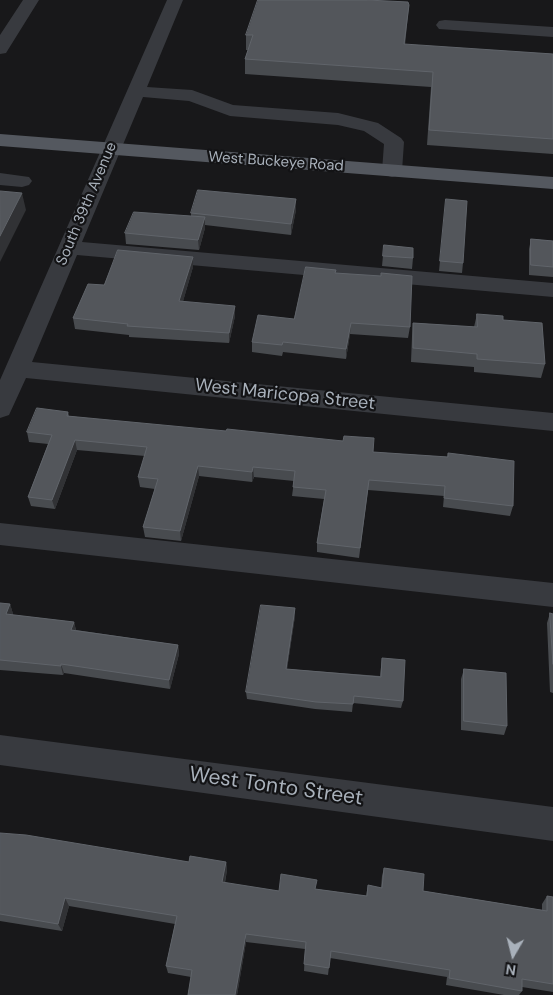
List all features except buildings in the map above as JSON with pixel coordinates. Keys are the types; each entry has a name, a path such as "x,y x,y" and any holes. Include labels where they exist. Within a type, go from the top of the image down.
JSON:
{"main road":[{"name":"West Buckeye Road","path":"0,140 553,183"}],"street":[{"path":"0,49 31,0"},
{"name":"South 39th Avenue","path":"0,409 175,0"},
{"path":"445,25 553,32"},
{"path":"136,91 192,96 230,110 338,119 371,127 394,142 392,171"},
{"path":"0,179 22,181"},
{"path":"69,248 553,290"},
{"name":"West Maricopa Street","path":"18,369 553,422"},
{"path":"0,534 553,595"},
{"name":"West Tonto Street","path":"0,750 553,824"}]}
